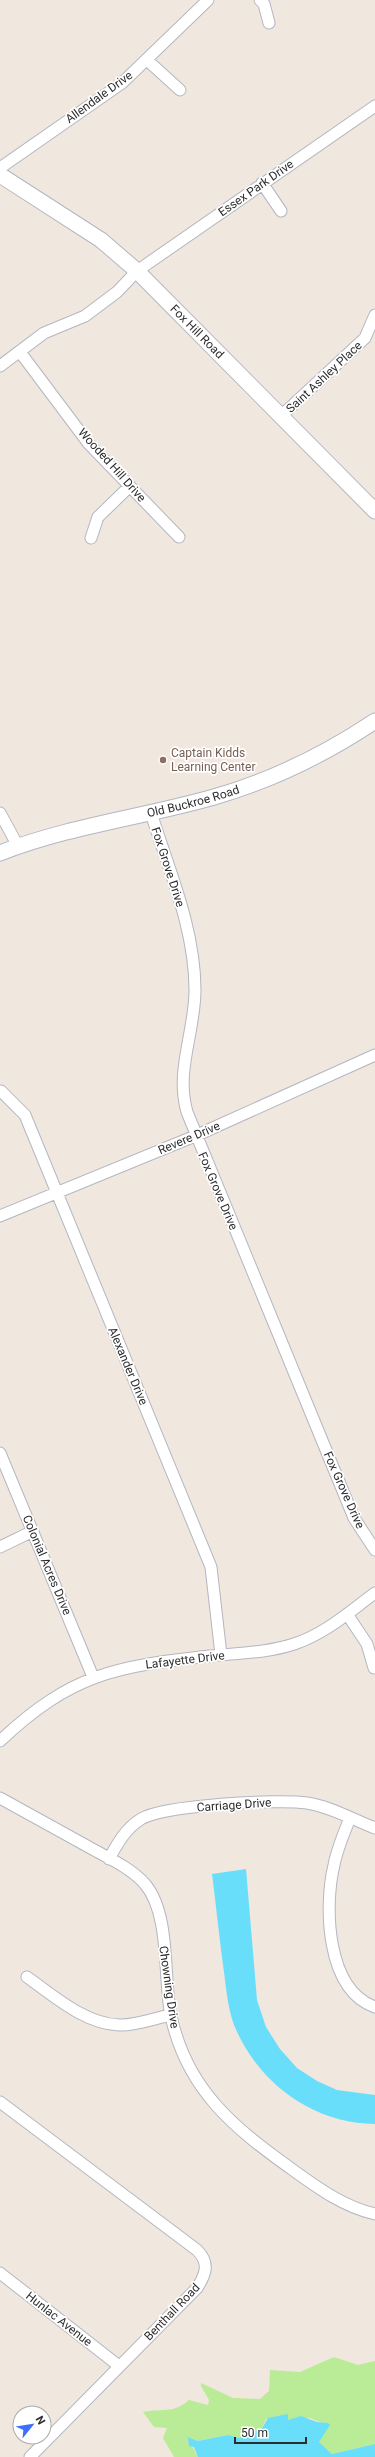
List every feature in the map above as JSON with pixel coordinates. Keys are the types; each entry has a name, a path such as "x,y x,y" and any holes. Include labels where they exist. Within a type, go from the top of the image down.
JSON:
{"main road":[{"name":"Fox Hill Road","path":"0,175 101,240 137,272 375,511"},
{"name":"Old Buckroe Road","path":"0,852 18,846 215,797 254,783 330,748 375,720"}],"street":[{"name":"Allendale Drive","path":"0,168 122,83 208,0"},
{"path":"260,0 264,4 269,23"},
{"path":"147,60 180,90"},
{"name":"Essex Park Drive","path":"0,366 44,333 85,316 117,292 137,272 262,183 375,106"},
{"path":"262,183 282,211"},
{"name":"Saint Ashley Place","path":"281,416 365,338 375,315"},
{"name":"Wooded Hill Drive","path":"20,352 90,444 179,536"},
{"path":"91,538 98,518 130,486"},
{"path":"0,813 18,846"},
{"name":"Fox Grove Drive","path":"151,813 180,901 193,959 194,1022 182,1079 183,1099 196,1136 354,1518 375,1550"},
{"name":"Revere Drive","path":"0,1216 196,1136 375,1055"},
{"name":"Alexander Drive","path":"1,1091 24,1115 211,1567 221,1655"},
{"name":"Colonial Acres Drive","path":"0,1453 93,1676"},
{"path":"0,1547 33,1531"},
{"name":"Lafayette Drive","path":"0,1741 54,1696 93,1676 147,1663 271,1650 294,1644 324,1631 375,1593"},
{"path":"347,1614 367,1644 374,1668"},
{"name":"Chowning Drive","path":"0,1798 109,1859 130,1872 145,1884 156,1902 162,1928 171,2015 177,2039 195,2077 218,2110 236,2128 328,2195 375,2214"},
{"name":"Carriage Drive","path":"109,1859 131,1826 142,1818 168,1812 245,1803 308,1803 375,1828"},
{"path":"350,1818 334,1864 330,1885 329,1928 335,1955 343,1976 355,1994 375,2007"},
{"path":"27,1977 70,2007 94,2020 120,2025 171,2015"},
{"name":"Benthall Road","path":"0,2102 202,2255 206,2263 206,2273 197,2288 30,2457"},
{"name":"Hunlac Avenue","path":"0,2273 119,2366"}],"green space":[{"path":"334,2357 358,2365 375,2361 375,2444 332,2454 319,2442 322,2423 310,2418 287,2420 266,2419 262,2428 240,2438 228,2435 198,2441 188,2437 198,2457 174,2457 163,2438 167,2428 154,2427 143,2412 173,2409 189,2400 208,2405 209,2400 201,2386 201,2383 233,2398 260,2399 269,2391 270,2370 300,2372"}],"water":[{"path":"246,1869 257,2000 266,2027 280,2049 297,2068 317,2081 337,2090 375,2095 375,2124 352,2122 309,2108 290,2096 273,2082 257,2065 244,2046 234,2025 228,2003 212,1874"},
{"path":"288,2414 288,2420 301,2416 317,2422 328,2423 330,2425 319,2442 332,2454 375,2444 375,2457 198,2457 194,2447 189,2446 188,2437 198,2441 228,2435 240,2438 262,2428 268,2418"}],"place":[{"name":"Captain Kidds Learning Center","path":"163,760"}]}
